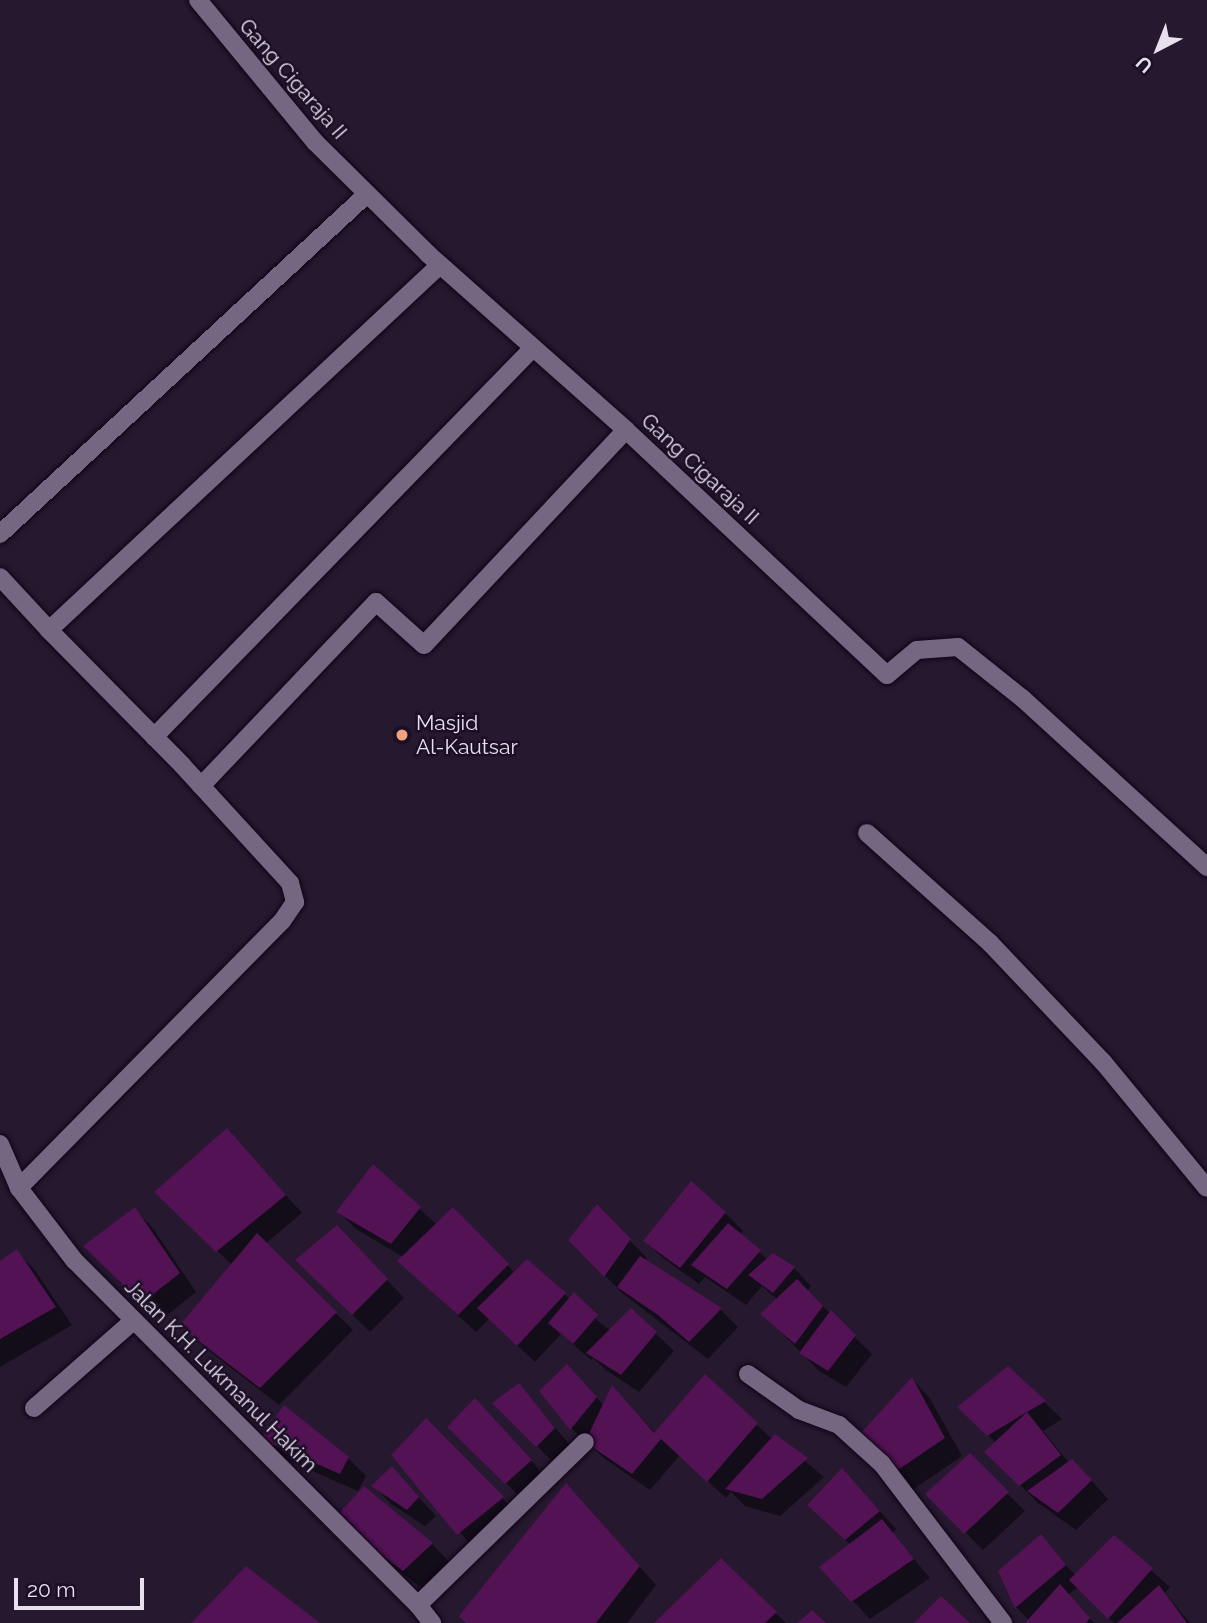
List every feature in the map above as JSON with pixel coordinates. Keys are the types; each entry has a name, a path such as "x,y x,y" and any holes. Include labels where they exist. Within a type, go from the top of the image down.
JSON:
{"street":[{"name":"Gang Cigaraja II","path":"198,0 315,142 367,194 440,265 626,430 887,675 917,650 958,647 1022,698 1207,867"},
{"path":"0,534 367,194"},
{"path":"49,631 440,265"},
{"path":"154,737 533,348"},
{"path":"201,786 376,602 424,645 626,430"},
{"path":"0,577 49,631 201,786 290,883 295,902 282,921 19,1188"},
{"path":"867,833 990,943 1104,1062 1207,1188"},
{"name":"Jalan K.H. Lukmanul Hakim","path":"0,1144 19,1188 75,1260 418,1605 432,1623"},
{"path":"34,1408 134,1321"},
{"path":"748,1374 799,1410 839,1425 882,1464 1003,1623"},
{"path":"418,1605 586,1442"}],"building":[{"path":"227,1128 286,1195 216,1252 154,1192"},
{"path":"373,1164 421,1207 391,1244 336,1212"},
{"path":"691,1181 726,1212 680,1268 643,1241"},
{"path":"597,1204 631,1239 604,1277 568,1240"},
{"path":"135,1207 180,1273 142,1303 83,1246"},
{"path":"453,1207 509,1264 458,1315 397,1261"},
{"path":"728,1223 761,1250 727,1289 691,1265"},
{"path":"337,1225 388,1279 352,1315 295,1260"},
{"path":"257,1233 337,1312 260,1388 179,1326"},
{"path":"17,1249 56,1307 0,1339 0,1261"},
{"path":"773,1253 795,1267 773,1293 748,1275"},
{"path":"640,1256 722,1308 689,1342 658,1315 617,1287"},
{"path":"527,1259 566,1293 517,1346 477,1308"},
{"path":"797,1279 823,1306 795,1344 760,1314"},
{"path":"574,1292 598,1315 573,1344 548,1323"},
{"path":"631,1308 657,1332 621,1375 586,1353"},
{"path":"831,1310 856,1335 828,1371 799,1353"},
{"path":"567,1364 597,1397 570,1430 539,1391"},
{"path":"1008,1366 1046,1401 987,1436 957,1407"},
{"path":"705,1374 758,1423 707,1482 661,1439 632,1474 585,1442 612,1385 654,1433"},
{"path":"912,1377 945,1438 892,1474 859,1435"},
{"path":"519,1383 555,1428 536,1447 492,1403"},
{"path":"475,1398 532,1460 505,1484 447,1427"},
{"path":"284,1405 349,1457 340,1474 260,1439"},
{"path":"1027,1412 1061,1455 1019,1486 984,1452"},
{"path":"426,1418 504,1497 457,1535 391,1455"},
{"path":"775,1434 808,1458 762,1499 725,1489"},
{"path":"970,1453 1009,1492 964,1534 925,1494"},
{"path":"1072,1459 1092,1480 1058,1513 1027,1491"},
{"path":"392,1466 419,1497 407,1510 371,1486"},
{"path":"842,1468 880,1511 845,1540 807,1505"},
{"path":"566,1483 640,1566 596,1623 466,1623 459,1616"},
{"path":"364,1486 433,1543 403,1571 333,1520"},
{"path":"882,1519 914,1559 851,1602 819,1567"},
{"path":"1041,1534 1066,1565 1015,1608 998,1571"},
{"path":"1114,1535 1153,1568 1108,1619 1069,1580"},
{"path":"721,1558 777,1612 765,1623 654,1623"},
{"path":"246,1566 320,1623 191,1623"},
{"path":"1060,1584 1090,1618 1086,1623 1025,1623"},
{"path":"1159,1585 1187,1623 1117,1623"},
{"path":"941,1596 970,1623 914,1623"},
{"path":"812,1610 826,1623 797,1623"}],"place":[{"name":"Masjid Al-Kautsar","path":"402,735"}]}
